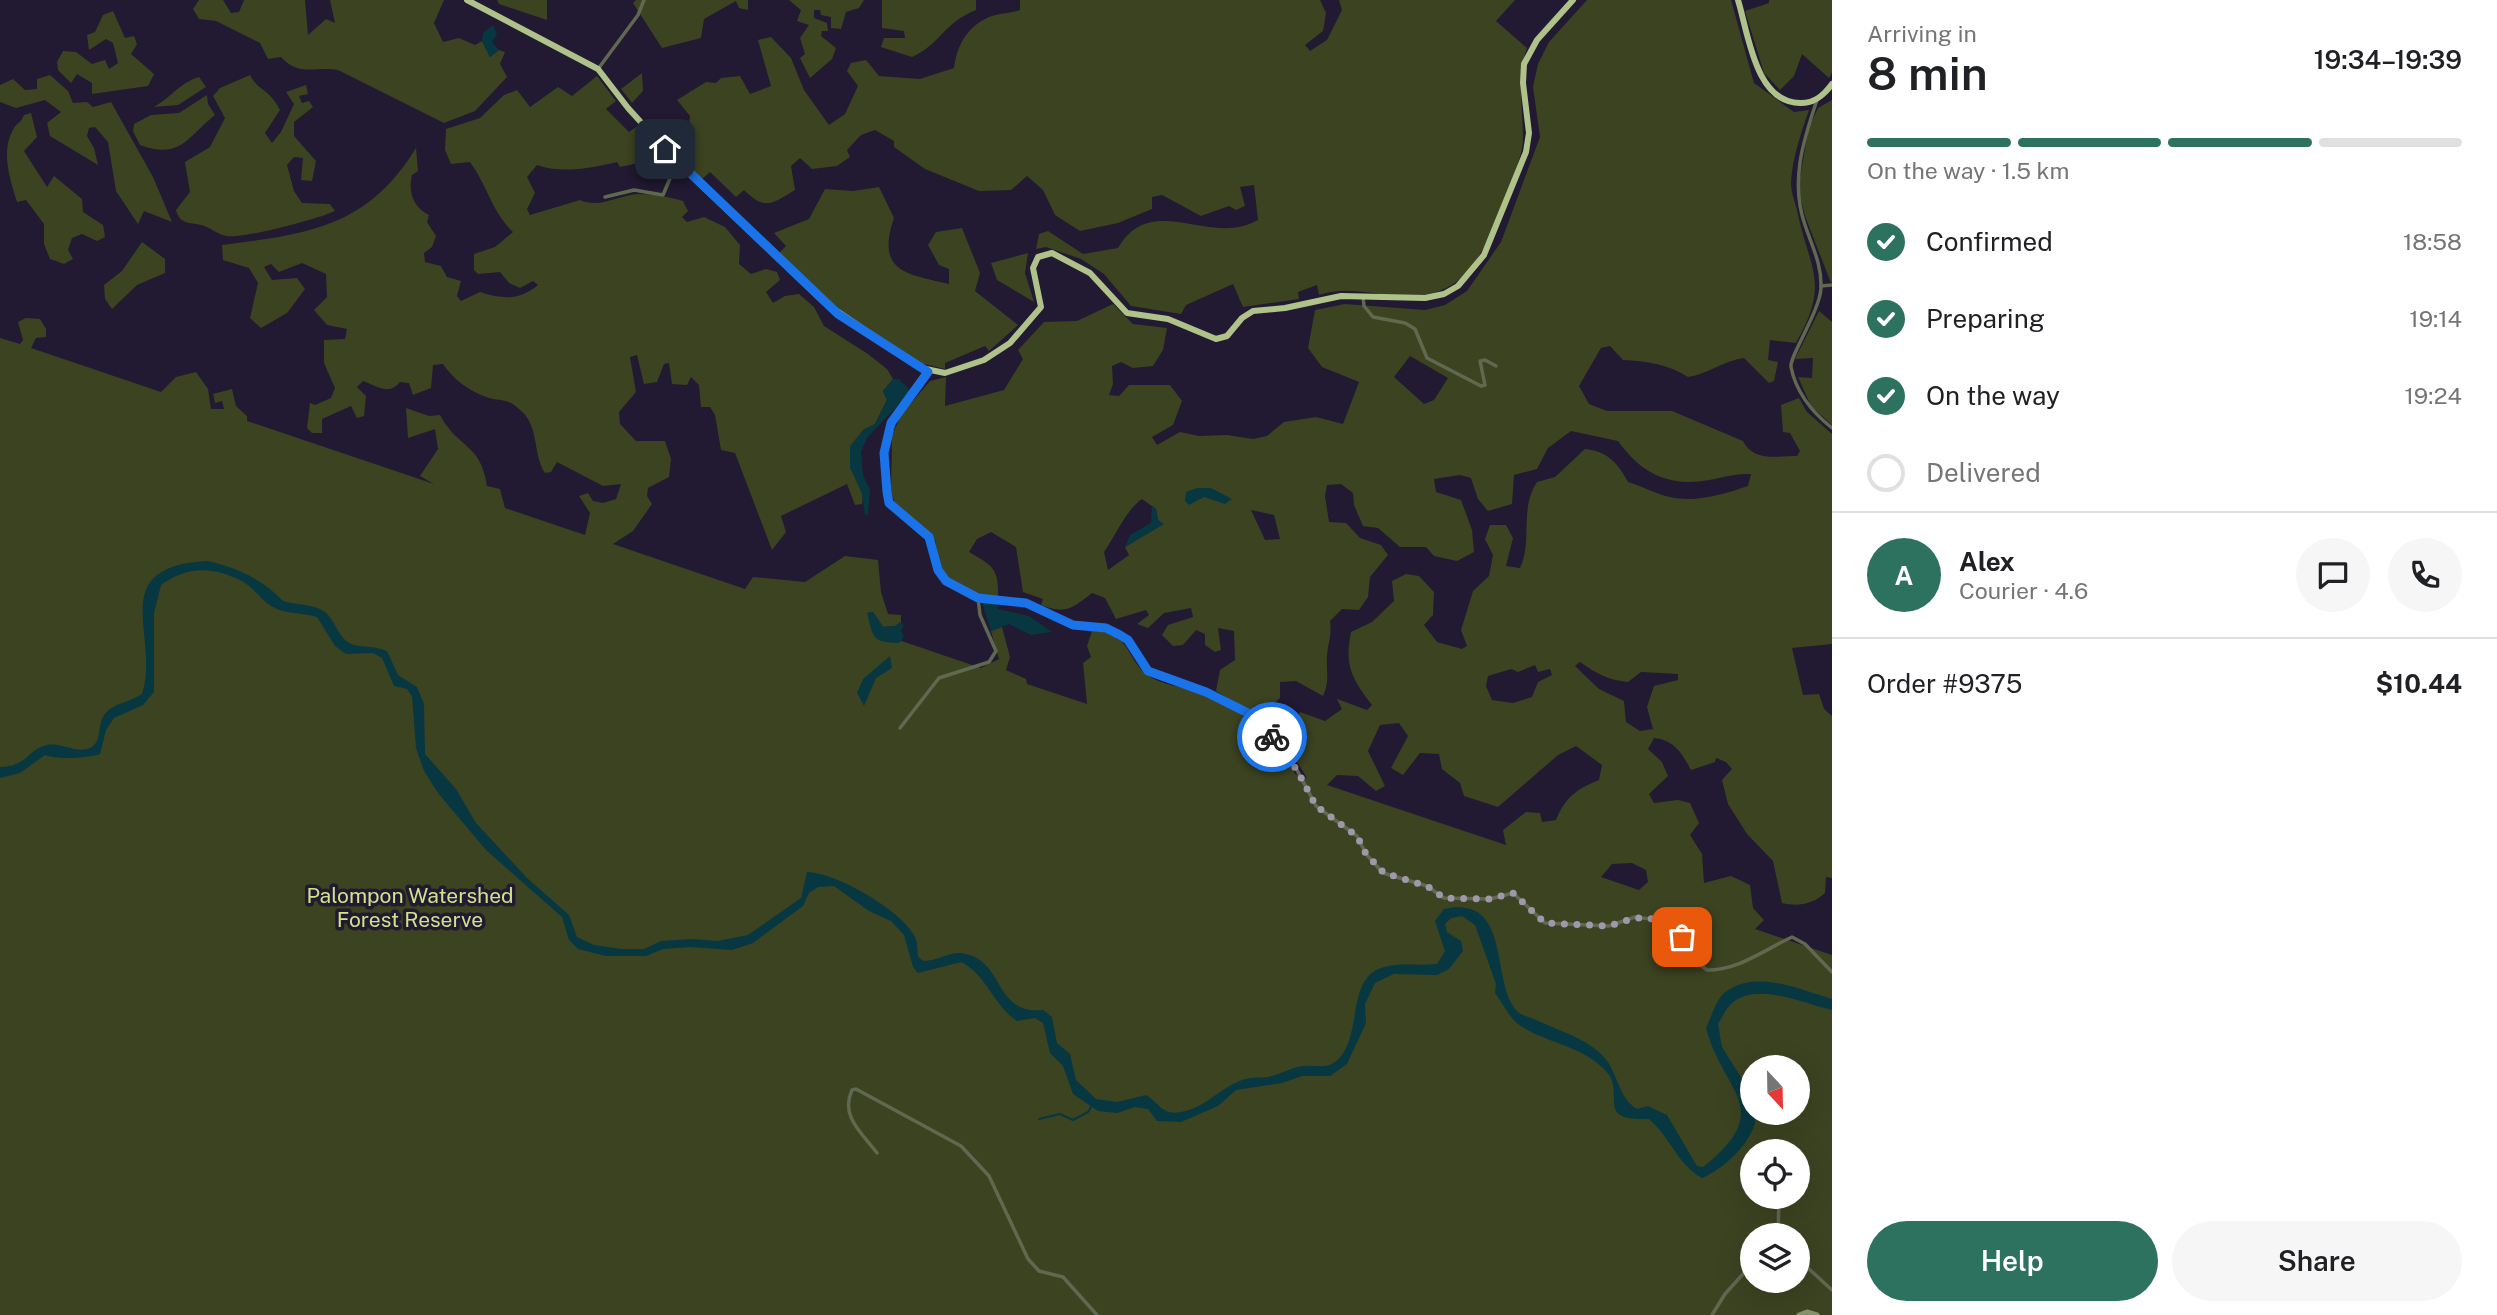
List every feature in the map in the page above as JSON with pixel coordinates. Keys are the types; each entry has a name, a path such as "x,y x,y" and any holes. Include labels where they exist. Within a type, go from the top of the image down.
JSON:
{"highway":[{"path":"467,0 598,69 628,108 677,162 838,314 928,372 964,369 1010,343 1041,307 1033,268 1038,257 1044,254 1059,256 1088,272 1128,313 1168,318 1216,339 1227,336 1242,318 1253,311 1363,295 1405,299 1444,294 1470,275 1484,255 1525,152 1529,134 1523,83 1524,64 1537,40 1573,0"},
{"path":"1738,0 1751,48 1765,82 1786,101 1796,103 1817,100 1832,84"}],"main road":[{"path":"1799,1315 1807,1312 1817,1315"}],"street":[{"path":"598,69 638,15 644,0"},
{"path":"1817,100 1807,129 1796,185 1804,224 1818,263 1821,286 1811,325 1791,360 1791,370 1811,411 1832,428"},
{"path":"605,197 634,190 663,195 677,162"},
{"path":"1821,286 1832,285"},
{"path":"1363,295 1364,306 1373,317 1405,323 1415,329 1423,353 1431,361 1481,386 1485,385 1485,382 1480,361 1485,360 1496,366"},
{"path":"928,372 916,393 896,413 884,453 889,503 929,537 938,570 946,581 978,598 1026,603 1073,625 1106,628 1128,640 1148,671 1206,692 1254,717 1297,770 1316,806 1357,836 1366,854 1384,873 1427,886 1444,898 1490,899 1513,893 1545,923 1609,926 1634,918 1658,920 1682,937 1698,963 1707,970 1732,966 1754,958 1792,937 1805,944 1832,972"},
{"path":"900,728 939,678 989,662 995,657 996,651 980,615 978,598"},
{"path":"877,1153 847,1114 846,1102 856,1088 961,1146 989,1176 1028,1259 1040,1271 1063,1277 1097,1315"},
{"path":"1810,1270 1832,1290"},
{"path":"1712,1315 1740,1278"}],"green space":[{"path":"199,0 223,0 231,13 239,12 244,0 305,0 308,35 326,19 335,23 330,0 444,0 434,23 443,42 459,38 475,45 482,41 490,57 499,50 505,52 500,64 507,77 475,111 444,123 338,70 301,69 281,57 268,59 260,43 216,21 199,19 193,9"},
{"path":"497,0 547,0 547,20 499,4"},
{"path":"636,0 748,0 748,10 739,8 736,1 704,19 701,38 662,48 633,3"},
{"path":"789,0 864,0 859,8 846,12 841,29 831,28 831,17 821,15 820,10 814,10 814,18 827,23 828,31 822,31 821,36 836,48 832,59 810,78 800,58 805,54 800,38 809,25 797,21 801,10"},
{"path":"882,0 976,0 976,10 956,21 930,46 912,57 881,47 884,38 905,38 904,31 882,28"},
{"path":"1020,0 1320,0 1326,13 1323,31 1305,45 1310,51 1327,40 1342,10 1339,0 1515,0 1496,21 1527,48 1521,82 1523,145 1494,225 1480,255 1459,280 1429,294 1402,296 1346,291 1319,295 1317,285 1298,292 1299,299 1243,307 1233,284 1186,305 1181,314 1131,306 1104,274 1081,259 1046,247 1036,249 1039,234 1048,231 1083,254 1118,248 1132,231 1147,223 1164,221 1220,228 1239,227 1258,220 1254,185 1240,187 1245,206 1236,210 1229,206 1201,216 1162,195 1152,197 1152,209 1118,223 1080,231 1055,215 1043,190 1027,176 1011,190 979,191 925,169 894,147 894,141 875,130 861,135 847,150 850,157 837,166 812,169 800,158 791,166 795,190 769,203 758,201 744,190 736,197 710,172 701,180 675,156 685,147 690,116 677,100 706,82 716,83 721,78 740,76 750,94 771,86 758,40 771,37 791,58 804,90 829,125 845,114 858,86 847,71 851,63 866,60 879,76 920,79 954,68 957,52 968,32 991,16 1020,10"},
{"name":"Palompon Watershed Forest Reserve","path":"1587,0 1731,0 1754,83 1794,112 1809,110 1795,155 1791,183 1811,262 1815,290 1807,322 1796,343 1770,340 1768,360 1778,362 1774,381 1769,383 1744,358 1688,377 1657,364 1623,360 1610,346 1601,348 1579,386 1589,404 1607,411 1672,411 1743,441 1759,455 1797,456 1800,451 1790,433 1783,432 1781,405 1799,398 1807,412 1832,434 1832,644 1792,648 1803,695 1819,694 1824,709 1832,716 1832,878 1826,877 1825,893 1805,904 1782,903 1773,861 1747,834 1728,804 1722,780 1732,769 1726,762 1716,758 1715,762 1691,770 1681,753 1667,741 1654,738 1648,749 1662,762 1668,776 1649,794 1654,803 1678,800 1690,803 1699,823 1690,835 1702,854 1704,883 1731,876 1750,885 1753,908 1764,920 1755,929 1832,955 1832,1315 0,1315 0,338 20,344 23,340 18,322 26,318 40,319 46,329 46,337 36,338 31,348 161,392 176,377 196,372 208,389 211,409 224,409 222,401 215,403 213,394 232,389 236,406 247,416 247,421 434,484 420,476 438,449 435,429 408,438 406,408 429,416 440,415 480,462 487,486 500,489 505,508 585,535 590,513 579,496 588,493 593,501 603,503 616,499 621,484 603,486 557,462 551,472 545,473 526,416 510,403 486,397 467,388 443,364 433,365 431,388 413,395 409,383 400,382 387,389 363,381 357,387 366,396 364,416 357,418 351,406 322,419 322,433 312,433 307,428 310,403 315,405 331,398 335,388 324,363 324,340 345,339 347,329 327,325 314,310 327,297 326,274 302,263 279,272 271,264 264,267 272,280 297,278 305,289 287,313 261,328 250,318 258,283 249,268 223,260 222,245 308,231 355,211 377,195 397,175 416,148 418,171 412,175 411,193 419,208 429,215 427,222 436,236 432,247 424,253 425,262 441,266 447,277 461,281 457,296 461,301 480,292 503,297 524,294 538,285 533,281 520,288 509,283 500,272 478,274 474,270 474,254 495,247 513,232 500,216 470,162 451,164 445,150 446,129 480,118 504,95 517,90 530,107 558,87 572,96 597,76 616,101 606,109 629,132 636,127 656,148 648,161 620,167 617,162 566,170 537,165 527,177 535,193 527,209 530,215 580,200 595,203 639,194 683,201 688,211 682,217 687,222 704,217 725,227 740,245 739,264 751,274 766,269 777,272 780,280 766,292 773,303 785,296 799,294 814,307 824,326 868,354 887,369 893,379 883,391 887,400 875,424 863,430 850,467 863,494 862,504 855,505 847,484 781,516 786,532 772,550 735,453 721,450 715,415 710,407 701,407 699,385 691,377 687,385 672,384 669,363 664,364 657,382 644,384 637,355 630,357 636,392 619,412 620,424 636,441 665,441 671,459 669,477 648,488 647,496 652,504 633,531 613,544 745,589 753,577 805,582 845,556 878,560 881,592 888,614 901,615 901,622 895,626 883,627 873,612 868,613 872,631 981,668 999,659 991,631 1002,627 1010,657 1006,670 1026,679 1027,684 1087,704 1083,663 1091,657 1087,646 1092,631 1115,636 1143,671 1152,678 1218,699 1245,715 1280,748 1295,774 1307,778 1286,744 1304,735 1295,720 1300,712 1325,721 1342,709 1337,699 1367,710 1372,705 1351,672 1349,644 1351,632 1372,622 1394,601 1392,581 1406,574 1419,576 1434,592 1433,615 1424,625 1437,642 1462,649 1467,646 1461,630 1473,591 1489,576 1493,555 1485,539 1490,525 1506,525 1513,538 1506,566 1520,568 1526,547 1529,503 1537,482 1555,477 1585,449 1606,455 1628,482 1680,499 1710,497 1748,486 1751,474 1688,482 1676,481 1644,468 1618,441 1571,431 1548,448 1537,469 1514,475 1512,504 1488,511 1478,499 1471,478 1460,475 1434,479 1436,492 1461,500 1472,530 1474,552 1457,561 1434,556 1426,547 1400,547 1378,528 1363,526 1354,505 1353,493 1341,484 1327,485 1325,496 1329,522 1346,523 1360,538 1381,545 1388,555 1370,577 1368,597 1359,610 1342,609 1330,621 1327,681 1323,696 1296,681 1280,682 1280,698 1266,711 1255,706 1250,712 1216,691 1220,670 1235,660 1234,631 1218,628 1221,650 1215,652 1205,645 1205,634 1196,630 1183,645 1173,646 1162,635 1168,625 1193,617 1191,608 1164,613 1148,628 1137,624 1149,615 1146,610 1116,619 1105,598 1092,593 1063,610 1041,605 1043,599 1023,592 1016,547 991,532 977,539 969,552 993,569 996,574 998,598 980,596 950,579 940,566 935,540 895,503 891,492 892,436 901,415 930,381 946,377 945,406 1004,390 1023,359 1018,350 1044,322 1077,321 1113,304 1133,324 1167,328 1163,350 1153,366 1133,368 1121,362 1112,366 1113,384 1109,395 1119,396 1129,385 1170,385 1182,401 1173,425 1152,437 1157,445 1180,432 1199,436 1227,435 1253,439 1267,436 1284,422 1316,417 1343,424 1359,382 1322,367 1308,348 1315,310 1345,304 1425,310 1445,305 1467,291 1501,242 1540,137 1533,87 1538,64 1549,42","holes":["1410,356 1448,378 1434,400 1424,404 1394,377","1142,499 1156,509 1158,520 1163,524 1125,547 1129,555 1108,570 1104,552","1251,510 1274,515 1280,539 1265,540","1580,662 1603,676 1628,682 1641,672 1678,674 1678,680 1654,686 1647,707 1653,729 1640,731 1626,722 1624,701 1599,689 1575,666","1535,665 1538,672 1550,669 1552,675 1538,682 1532,697 1513,703 1492,700 1486,686 1488,676 1511,669 1518,672","1399,723 1408,736 1391,768 1403,775 1420,753 1439,754 1442,769 1460,783 1464,796 1498,807 1558,755 1576,746 1602,765 1599,780 1572,795 1556,820 1542,822 1540,813 1526,812 1503,830 1506,845 1327,785 1337,775 1358,776 1376,791 1385,786 1368,751 1380,725","1632,863 1646,870 1648,882 1639,890 1601,877 1612,864"]},
{"path":"1769,0 1832,0 1832,72 1829,78 1802,54 1794,76 1780,90 1764,73 1745,11 1769,3"},
{"path":"113,11 125,38 134,36 137,44 131,54 154,74 148,86 92,94 92,83 77,74 71,83 58,70 57,62 63,51 76,52 92,64 105,60 109,69 118,63 113,43 106,39 89,50 87,35 95,32 103,15"},
{"path":"642,73 643,91 632,103 621,89"},
{"path":"50,75 68,91 73,103 87,102 93,107 111,102 153,177 172,222 144,211 138,224 116,191 108,142 95,127 89,128 87,136 94,148 98,165 50,136 47,123 61,112 45,100 16,108 0,102 0,85 13,79 25,90 37,89 37,79"},
{"path":"250,75 280,110 265,133 272,143 281,132 294,104 286,92 306,85 308,94 299,96 302,103 309,101 313,107 294,122 294,136 316,161 312,181 301,180 303,158 294,157 287,165 294,191 302,203 330,204 335,211 281,228 227,236 183,221 176,210 190,192 185,162 210,147 225,118 213,96 220,88"},
{"path":"199,77 206,87 178,105 154,107 186,83"},
{"path":"207,95 208,104 215,115 182,144 165,150 140,145 133,131 134,124 151,115 179,113"},
{"path":"1832,100 1831,283 1805,216 1798,188 1809,127 1818,108"},
{"path":"31,113 37,137 24,151 47,187 54,176 82,199 83,212 103,225 105,237 97,241 82,234 72,238 68,250 73,259 64,264 50,259 44,244 44,224 26,200 17,202 9,175 7,155 10,137 24,115"},
{"path":"879,187 894,218 889,236 892,260 908,273 949,284 949,269 939,265 928,245 936,232 962,228 980,273 975,291 1018,325 989,351 985,346 945,363 945,369 920,363 841,311 779,253 786,246 774,233 809,219 825,189 853,191"},
{"path":"142,242 165,259 165,273 137,285 112,309 105,299 104,285 122,271"},
{"path":"1028,253 1025,273 1034,302 997,280 991,263"},
{"path":"1819,311 1832,322 1832,425 1811,406 1798,377 1812,378 1813,358 1795,359"}],"shaded area":[{"path":"493,25 497,34 492,42 499,50 490,57 482,41 483,33"},
{"path":"893,379 899,379 911,391 867,438 861,452 863,475 870,490 868,515 865,515 862,494 850,467 850,446 863,430 875,424 887,400 883,391"},
{"path":"1197,488 1211,488 1232,499 1225,504 1204,497 1189,505 1185,501 1186,492"},
{"path":"1152,506 1156,509 1158,520 1164,524 1125,547 1130,535 1151,523"},
{"path":"208,561 249,575 267,586 283,601 325,612 349,643 387,651 398,675 417,687 424,704 425,754 456,789 476,823 527,878 569,915 577,937 594,945 644,949 661,941 718,941 748,935 801,898 807,872 820,874 866,894 895,914 914,935 918,957 924,961 961,953 978,959 988,967 1007,997 1016,1005 1043,1010 1052,1017 1057,1043 1070,1054 1076,1080 1096,1099 1117,1102 1146,1095 1165,1110 1175,1113 1190,1110 1242,1080 1335,1062 1350,1038 1359,993 1365,981 1374,971 1389,966 1437,964 1445,951 1435,921 1444,909 1466,908 1481,915 1491,928 1509,999 1518,1012 1579,1039 1600,1053 1611,1067 1630,1104 1637,1109 1648,1106 1667,1115 1697,1166 1703,1167 1725,1147 1737,1130 1740,1118 1740,1125 1754,1125 1747,1139 1740,1139 1738,1152 1720,1168 1702,1178 1693,1172 1649,1119 1631,1118 1616,1110 1611,1078 1604,1069 1584,1054 1539,1036 1515,1021 1495,993 1496,984 1475,925 1462,916 1451,918 1445,924 1447,932 1461,941 1463,951 1449,969 1437,975 1394,974 1375,983 1365,1004 1366,1023 1347,1064 1330,1076 1302,1076 1282,1083 1236,1090 1218,1106 1181,1122 1157,1121 1148,1109 1135,1107 1117,1113 1098,1111 1073,1094 1063,1066 1050,1053 1043,1023 1035,1018 1017,1021 1002,1007 977,974 961,962 918,973 913,967 904,935 891,921 869,911 834,886 818,887 809,893 803,906 753,943 732,950 690,947 663,949 646,956 606,956 578,949 569,940 562,917 486,850 438,793 424,771 416,748 412,696 407,689 394,686 382,658 373,653 346,654 335,646 317,617 276,609 242,581 210,571 190,571 161,585 154,613 154,692 143,705 114,718 106,730 100,754 72,758 45,755 20,773 0,778 0,767 17,764 40,747 52,745 80,750 94,746 105,714 114,706 142,694 146,672 143,608 146,590 156,576 176,566"},
{"path":"982,602 998,603 998,609 1029,616 1052,632 1031,635 1009,624 991,631"},
{"path":"873,612 883,627 895,626 901,622 904,626 901,631 904,637 899,643 878,640 875,637 867,613"},
{"path":"890,656 892,668 876,678 864,706 857,693 863,679"},
{"path":"1295,720 1306,745 1298,749 1292,739 1277,728 1280,722"},
{"path":"1763,982 1778,983 1832,999 1832,1010 1766,994 1740,998 1728,1007 1718,1024 1722,1047 1740,1076 1740,1107 1706,1028 1721,996 1736,986"}],"waterway":[{"path":"1039,1119 1060,1114 1073,1120 1088,1112 1091,1107"}],"way so far":[{"path":"1272,737 1297,770 1316,806 1357,836 1366,854 1384,873 1427,886 1444,898 1490,899 1513,893 1545,923 1609,926 1634,918 1646,918 1658,920 1682,937"}],"route":[{"path":"665,149 838,314 897,355 928,372 916,393 902,404 891,423 884,453 887,492 889,503 929,537 938,570 946,581 986,601 1026,603 1073,625 1106,628 1128,640 1141,665 1148,671 1160,678 1206,692 1248,713 1272,737"}]}
